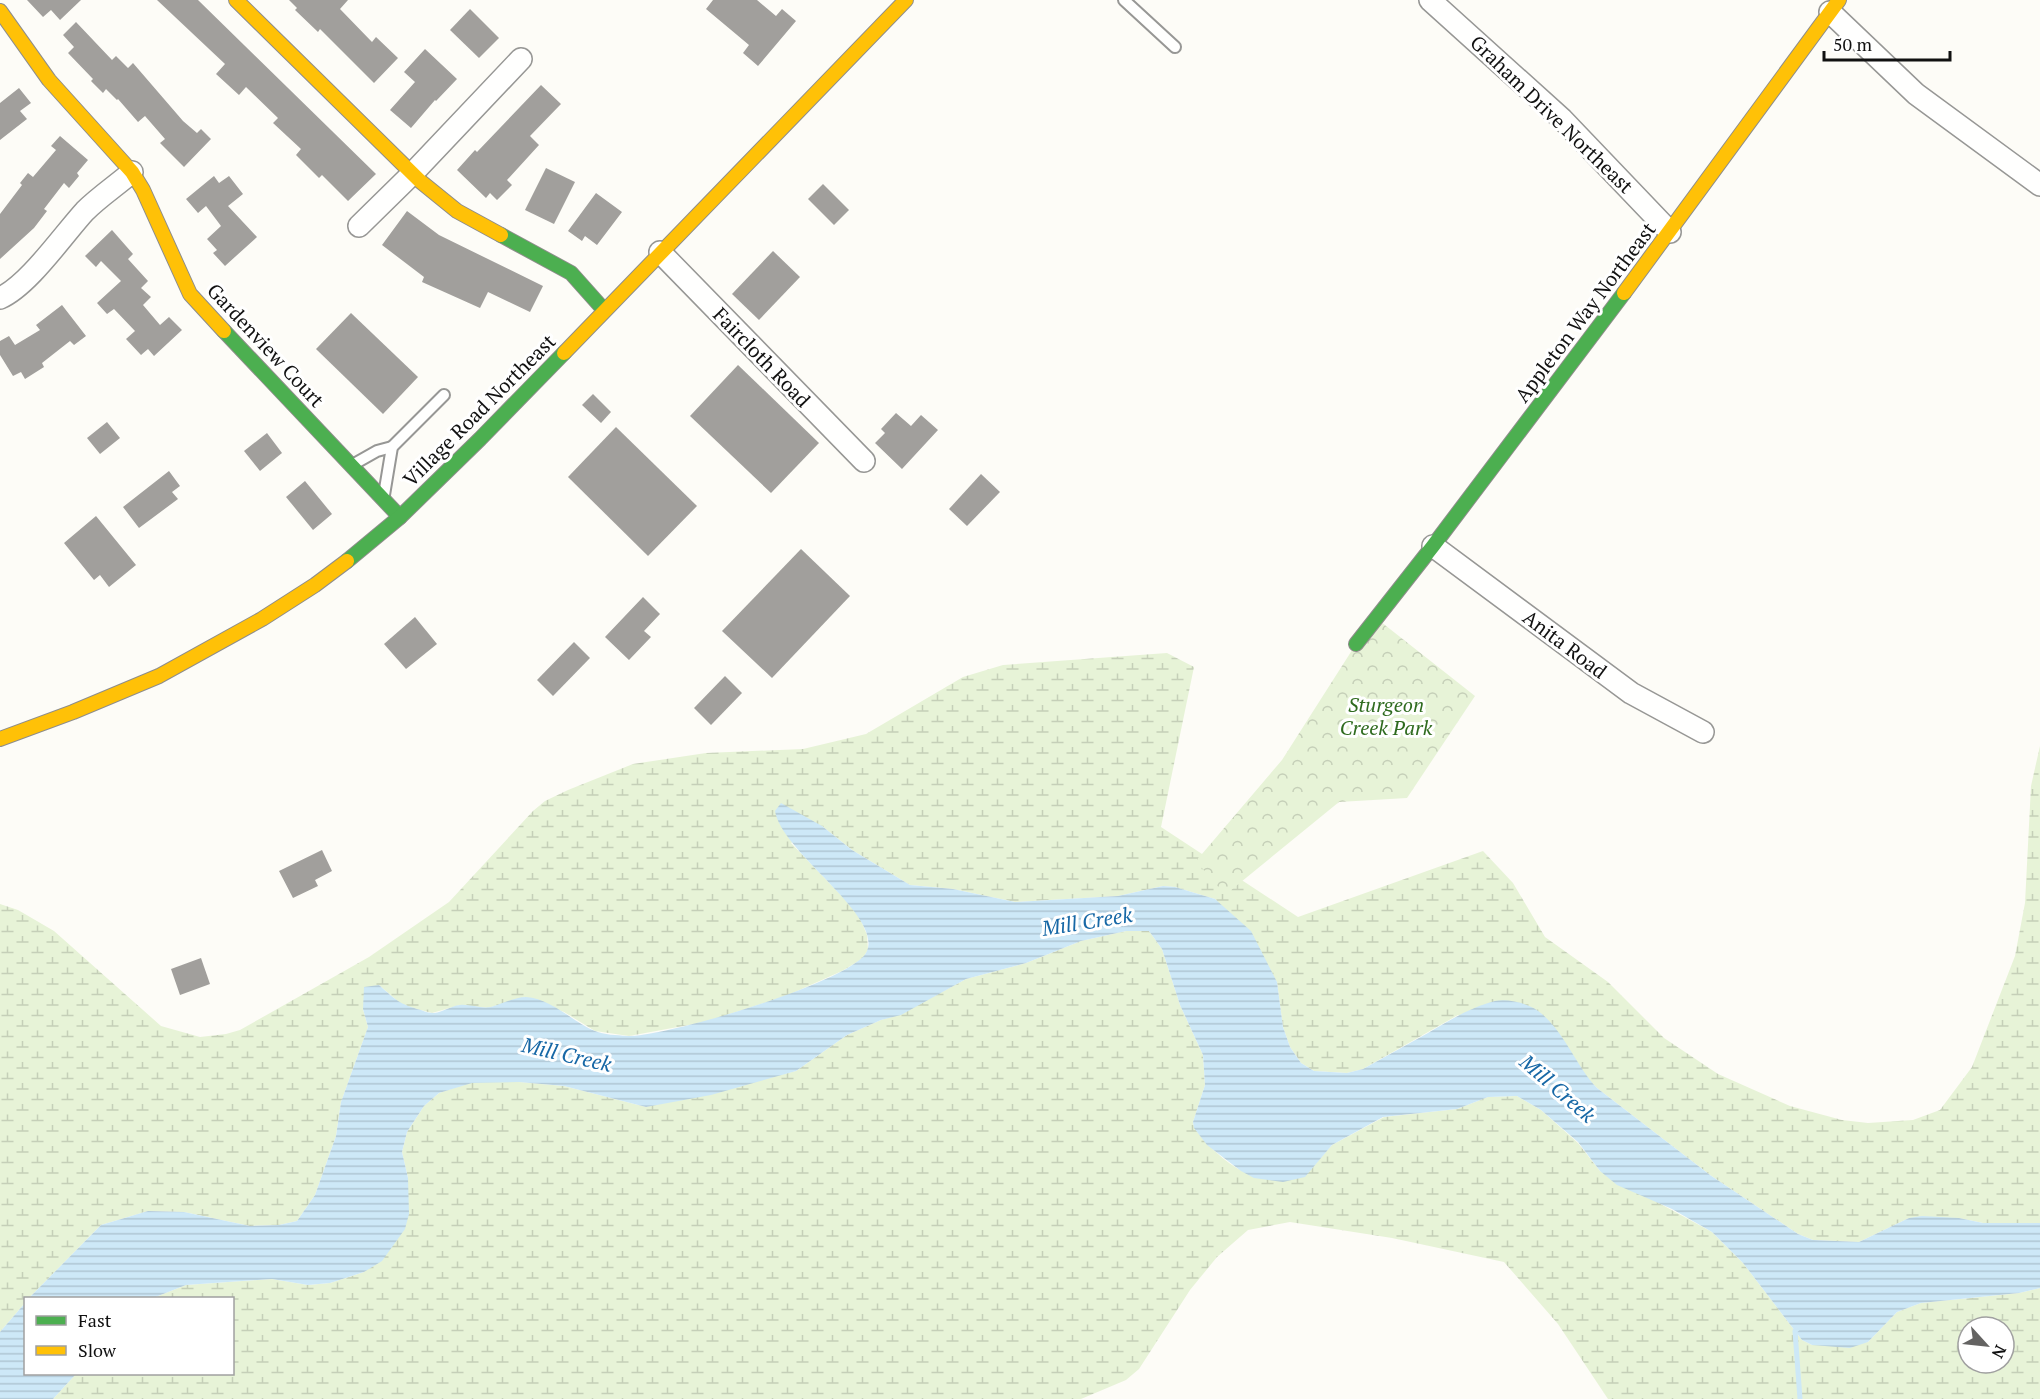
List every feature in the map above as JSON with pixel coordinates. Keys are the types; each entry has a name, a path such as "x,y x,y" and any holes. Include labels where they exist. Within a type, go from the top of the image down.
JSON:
{"street":[{"path":"236,0 412,174 458,211 571,273 604,310"},
{"name":"Village Road Northeast","path":"0,739 74,712 159,676 227,639 315,585 400,517 480,439 906,0"},
{"name":"Graham Drive Northeast","path":"1430,0 1562,119 1670,231"},
{"path":"1835,6 1916,94 2040,185"},
{"name":"Appleton Way Northeast","path":"1356,644 1433,546 1670,231 1835,6"},
{"name":"Gardenview Court","path":"0,11 50,80 132,172 190,294 400,517"},
{"path":"359,226 412,174 521,59"},
{"path":"0,298 9,294 36,268 87,209 132,172"},
{"name":"Faircloth Road","path":"660,252 864,461"},
{"name":"Anita Road","path":"1433,546 1631,693 1703,732"}],"lane":[{"path":"1124,0 1175,47"},
{"path":"352,465 377,451 392,447 444,395"},
{"path":"383,498 392,447"}],"green space":[{"name":"Sturgeon Creek Park","path":"1376,618 1475,696 1407,798 1339,802 1225,895 1196,861 1282,760 1356,644"},
{"path":"1167,653 1194,667 1161,827 1298,917 1483,851 1513,883 1545,937 1608,982 1664,1038 1718,1074 1790,1106 1842,1120 1868,1123 1913,1120 1940,1110 1972,1067 2015,956 2025,903 2031,786 2040,746 2040,1223 1983,1223 1959,1218 1909,1218 1859,1242 1813,1240 1798,1234 1710,1175 1587,1078 1458,1015 1363,1069 1347,1073 1314,1071 1301,1063 1290,1047 1283,1027 1277,982 1215,899 1175,887 1163,886 1118,896 1015,902 953,889 910,885 852,850 822,826 791,843 858,913 867,935 868,950 862,959 842,971 786,996 705,1022 629,1036 595,1031 564,1012 525,997 488,1008 460,1005 432,1013 402,1005 379,985 363,1009 368,1027 341,1102 336,1136 315,1195 297,1221 279,1225 250,1226 184,1212 148,1211 101,1225 30,1297 24,1297 24,1304 0,1332 0,904 18,910 54,931 161,1026 200,1037 226,1034 240,1030 369,957 449,902 533,811 545,801 568,790 633,764 706,753 803,749 866,734 963,677 1003,665"},
{"path":"1126,931 1149,931 1162,949 1180,1005 1203,1055 1205,1085 1193,1122 1195,1128 1214,1150 1237,1168 1257,1174 1304,1177 1332,1145 1384,1117 1457,1109 1488,1097 1517,1096 1541,1110 1578,1143 1600,1171 1712,1232 1743,1263 1802,1340 1812,1345 1868,1342 1897,1312 1921,1303 2019,1293 2040,1288 2040,1399 1608,1399 1558,1324 1504,1262 1392,1238 1290,1222 1248,1230 1217,1257 1190,1290 1139,1369 1126,1380 1081,1399 53,1399 75,1375 234,1375 234,1297 156,1297 186,1285 272,1279 308,1285 330,1283 364,1272 408,1178 402,1152 407,1132 424,1106 439,1093 472,1082 519,1082 564,1086 646,1107 796,1071 847,1035 901,1014 966,979 1026,963 1081,941"}],"water":[{"name":"Mill Creek","path":"781,803 822,826 852,850 910,885 953,889 1015,902 1118,896 1163,886 1175,887 1215,899 1251,931 1277,982 1283,1027 1290,1047 1301,1063 1314,1071 1347,1073 1363,1069 1460,1015 1495,1001 1507,1000 1526,1005 1537,1010 1550,1022 1597,1088 1710,1175 1798,1234 1813,1240 1859,1242 1909,1218 1922,1216 1959,1218 1983,1223 2040,1223 2040,1288 2019,1293 1921,1303 1897,1312 1868,1342 1850,1348 1812,1345 1802,1340 1743,1263 1712,1232 1672,1209 1617,1185 1600,1171 1578,1142 1541,1110 1517,1096 1488,1097 1457,1109 1383,1117 1332,1145 1305,1177 1283,1182 1254,1178 1207,1145 1194,1128 1193,1122 1205,1085 1203,1055 1180,1005 1162,949 1149,931 1126,931 1081,941 1026,963 966,979 901,1015 881,1020 847,1035 796,1071 711,1095 646,1107 564,1086 519,1082 472,1083 439,1093 424,1106 407,1132 402,1152 408,1178 409,1214 405,1229 382,1261 364,1272 330,1283 308,1285 272,1279 186,1285 156,1297 30,1297 101,1225 148,1211 184,1212 250,1226 279,1225 297,1221 315,1195 336,1136 341,1102 368,1027 363,1009 364,987 379,985 403,1003 432,1013 460,1005 491,1007 522,997 535,998 595,1031 627,1036 678,1028 756,1005 795,992 855,963 867,951 868,936 860,919 794,845 782,828 775,811"},
{"path":"24,1304 24,1375 75,1375 53,1399 0,1399 0,1332"}],"building":[{"path":"27,0 81,0 60,20 51,10 43,17"},
{"path":"157,0 198,0 376,174 348,201 322,175 319,178 296,155 301,149 273,123 278,118 246,87 239,95 216,74 225,64"},
{"path":"289,0 348,0 340,9 372,42 376,37 398,58 374,83 320,29 318,32 295,10 297,8"},
{"path":"713,0 757,0 776,16 782,9 796,21 758,66 743,53 749,45 706,9"},
{"path":"470,9 499,38 479,58 450,30"},
{"path":"76,22 112,60 116,56 128,68 133,63 183,121 197,133 201,129 211,139 184,167 160,143 165,139 145,116 138,122 106,89 103,93 68,53 74,47 63,35"},
{"path":"425,49 457,79 411,128 390,110 415,82 404,72"},
{"path":"541,85 561,104 530,136 539,145 507,180 512,185 497,200 490,193 486,198 457,170"},
{"path":"19,88 31,103 20,111 27,119 0,140 0,103"},
{"path":"60,136 88,160 77,173 79,176 69,188 64,183 44,209 47,211 34,228 0,259 0,214 22,185 20,183 28,173 33,177 56,150 51,146"},
{"path":"546,168 575,182 554,224 525,210"},
{"path":"214,176 219,183 229,176 243,194 228,206 257,237 225,266 213,253 217,250 207,239 221,226 206,206 198,213 186,199"},
{"path":"823,184 849,210 834,225 808,199"},
{"path":"596,193 622,212 597,245 585,236 582,241 568,231"},
{"path":"407,211 439,235 543,286 530,312 488,292 480,308 422,282 424,277 382,245"},
{"path":"112,230 133,254 128,259 148,281 141,288 151,297 143,305 160,325 169,317 182,330 154,356 148,349 141,355 126,339 135,331 114,309 107,314 97,303 121,281 101,261 96,267 85,256"},
{"path":"773,251 800,277 759,320 732,294"},
{"path":"62,305 86,336 74,345 70,341 42,363 44,367 25,379 21,372 13,376 0,355 0,341 9,336 15,345 40,330 36,325"},
{"path":"351,313 418,377 383,414 316,349"},
{"path":"738,365 819,443 771,493 690,416"},
{"path":"593,394 611,412 601,423 582,405"},
{"path":"896,413 911,426 921,415 938,430 902,469 875,443 885,433 881,429"},
{"path":"107,422 120,438 100,454 87,438"},
{"path":"616,427 697,506 648,556 568,477"},
{"path":"267,433 282,453 260,471 244,451"},
{"path":"169,471 180,486 172,492 178,499 139,528 123,507"},
{"path":"981,474 1000,492 967,526 949,509"},
{"path":"305,481 332,514 313,530 286,497"},
{"path":"96,516 136,565 109,587 100,575 94,580 64,543"},
{"path":"801,549 850,596 772,678 722,631"},
{"path":"643,597 660,614 644,631 651,637 629,660 605,637"},
{"path":"415,617 437,644 406,669 384,644"},
{"path":"574,642 590,658 553,696 537,680"},
{"path":"725,676 742,693 711,725 694,708"},
{"path":"322,850 332,871 315,880 318,886 293,898 279,871"},
{"path":"201,958 210,984 180,995 171,969"}],"waterway":[{"path":"1798,1328 1795,1331 1800,1399"}],"traffic: fast":[{"path":"501,235 571,273 604,310"},
{"path":"1356,644 1624,293"},
{"path":"224,331 400,517"},
{"path":"347,561 400,517 564,353"}],"traffic: slow":[{"path":"236,0 420,181 457,211 501,235"},
{"path":"564,353 906,0"},
{"path":"1624,293 1839,0"},
{"path":"0,11 49,80 132,172 143,190 190,294 224,331"},
{"path":"0,739 159,676 262,619 347,561"}]}
